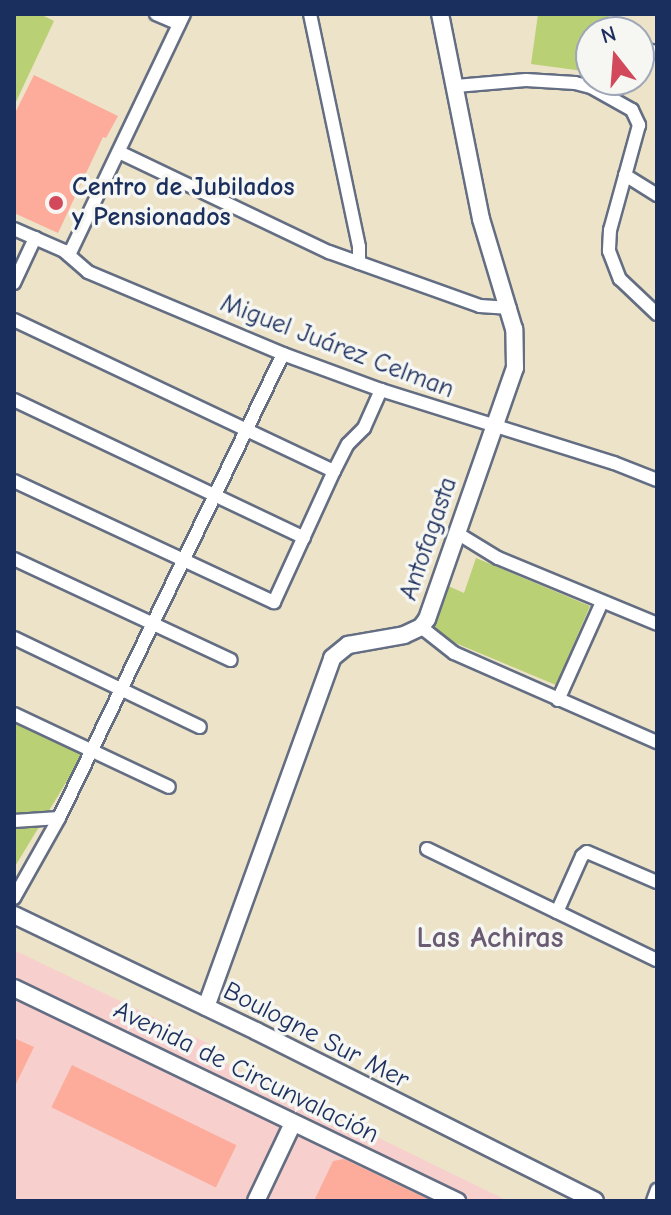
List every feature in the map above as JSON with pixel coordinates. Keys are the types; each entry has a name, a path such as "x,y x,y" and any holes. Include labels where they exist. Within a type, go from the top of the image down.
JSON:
{"street":[{"path":"69,255 182,19 156,14"},
{"path":"310,14 359,247 359,263"},
{"name":"Antofagasta","path":"206,1007 332,658 348,645 404,635 421,627 515,368 516,344 510,308 481,219 440,14"},
{"path":"456,86 547,80 575,83"},
{"path":"615,96 632,110 639,125 610,230 609,251 620,279 657,314"},
{"path":"119,152 329,252 480,306 510,308"},
{"path":"625,175 657,195"},
{"name":"Miguel Juárez Celman","path":"14,229 69,255 88,272 283,354 381,390 614,463 657,480"},
{"path":"14,283 35,238"},
{"path":"14,320 334,471"},
{"path":"14,898 59,818 283,354"},
{"path":"14,481 274,602 334,471 348,444 364,428 381,390"},
{"path":"14,400 304,538"},
{"path":"457,533 498,558 657,624"},
{"path":"14,559 231,660"},
{"path":"558,700 602,602"},
{"path":"421,627 454,653 657,742"},
{"path":"14,638 200,727"},
{"path":"14,714 169,787"},
{"path":"14,821 59,818"},
{"path":"427,849 657,960"},
{"path":"557,912 582,856 587,852 657,882"},
{"name":"Boulogne Sur Mer","path":"14,915 595,1201"},
{"name":"Avenida de Circunvalación","path":"14,988 457,1201"},
{"path":"256,1201 293,1123"},
{"path":"653,1201 657,1190"}],"shaded area":[{"path":"14,950 220,1049 221,1061 508,1201 14,1201"}],"green space":[{"path":"14,14 40,14 54,21 14,106"},
{"path":"538,14 609,14 575,16 575,70 531,64"},
{"path":"476,558 590,606 556,685 453,642 432,628 446,585 464,593"},
{"path":"14,720 84,753 14,868"}],"building":[{"path":"34,75 118,116 106,138 103,137 58,233 14,213 14,115"},
{"path":"14,1038 34,1047 14,1088"},
{"path":"72,1065 236,1145 216,1187 51,1107"},
{"path":"344,1159 432,1201 314,1201 333,1161"}],"place":[{"name":"Centro de Jubilados y Pensionados","path":"56,203"}],"district":[{"name":"Las Achiras","path":"490,938"}]}
